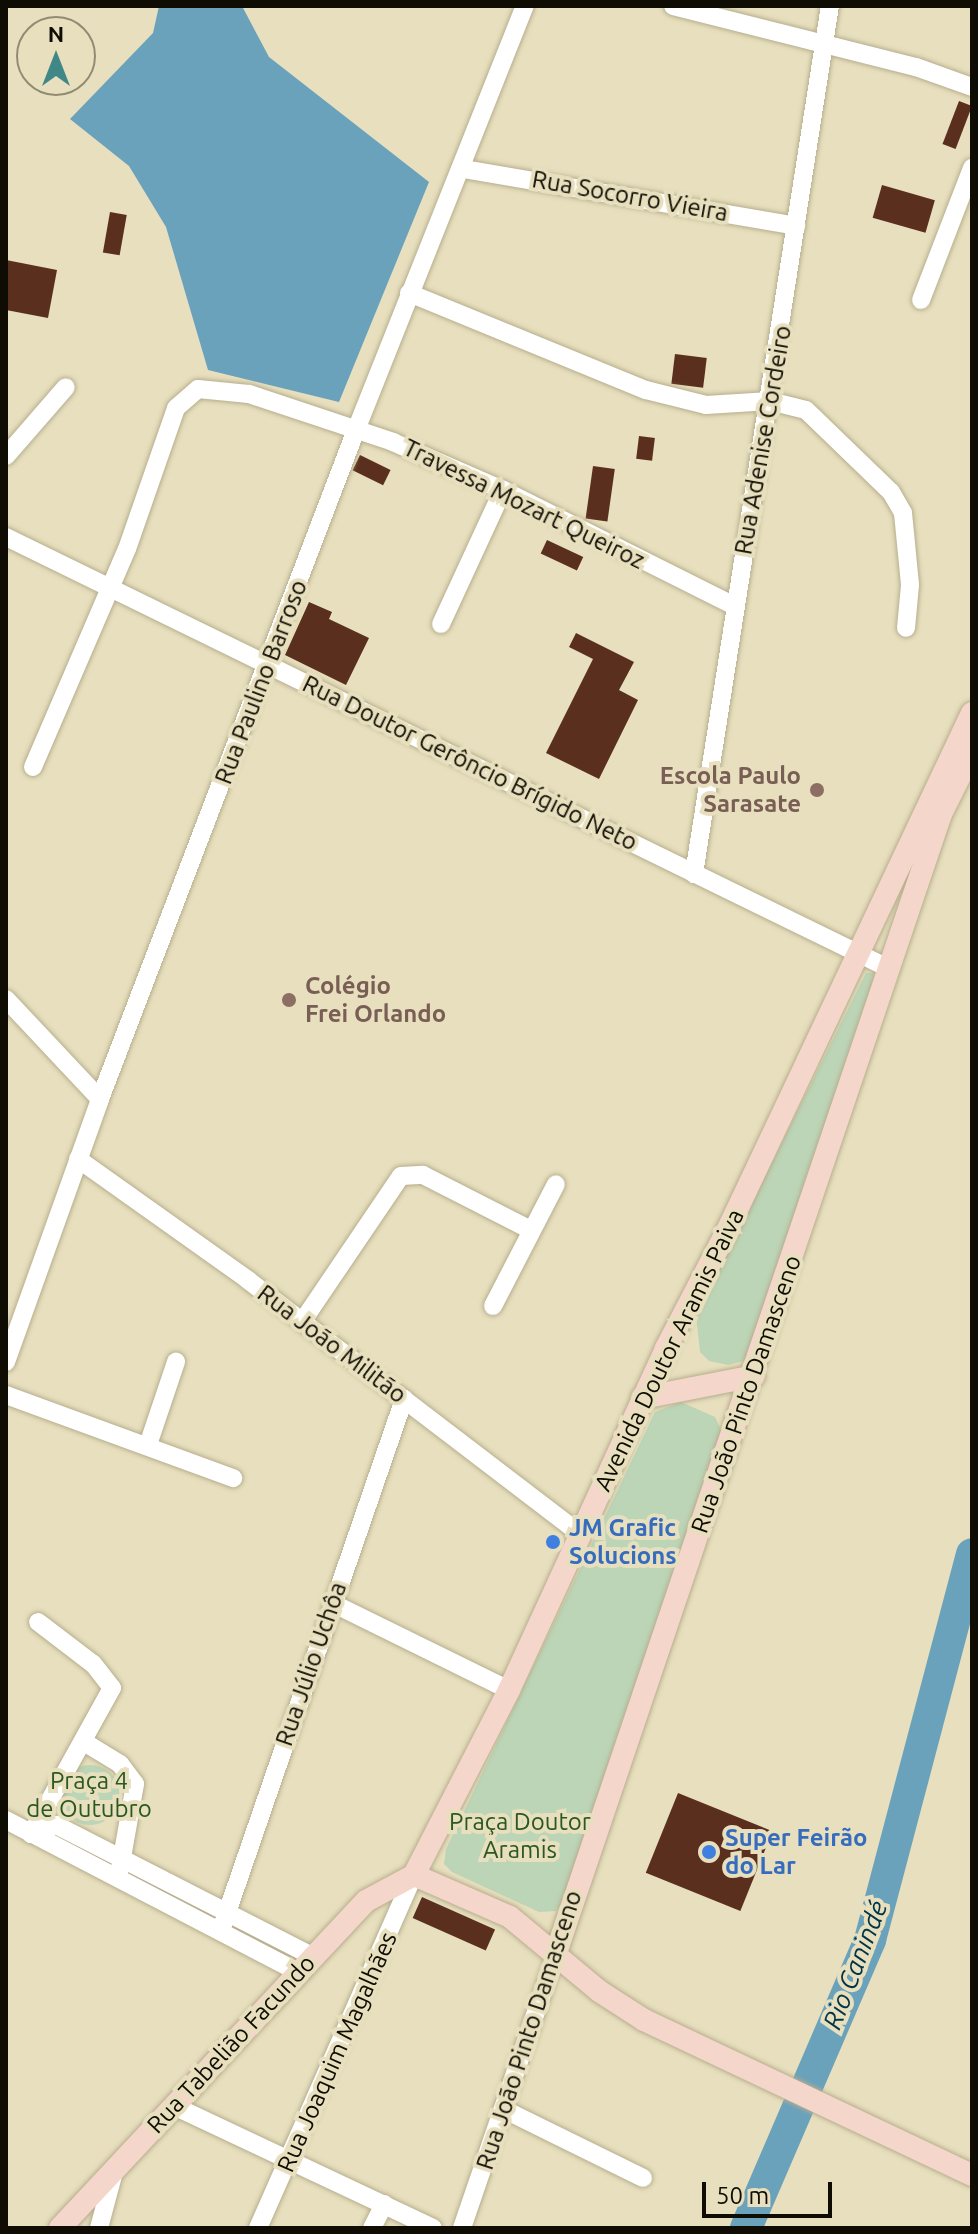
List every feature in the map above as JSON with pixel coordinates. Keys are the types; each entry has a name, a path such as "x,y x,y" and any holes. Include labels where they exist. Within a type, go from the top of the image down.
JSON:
{"main road":[{"name":"Avenida Doutor Aramis Paiva","path":"414,1875 509,1690 642,1398 972,713"},
{"name":"Rua João Pinto Damasceno","path":"556,1953 754,1376 941,814 972,752"},
{"path":"642,1398 754,1376"},
{"path":"414,1875 510,1917 599,1991 644,2020 749,2073 972,2175"},
{"name":"Rua Tabelião Facundo","path":"60,2228 366,1901 414,1875"}],"street":[{"path":"673,6 699,10 972,87"},
{"name":"Rua Adenise Cordeiro","path":"694,874 830,6"},
{"name":"Rua Paulino Barroso","path":"6,1362 100,1099 409,293 463,169 520,10"},
{"path":"921,300 972,168"},
{"name":"Rua Socorro Vieira","path":"463,169 796,226"},
{"path":"959,202 972,219"},
{"path":"409,293 646,390 706,405 770,401 795,404 817,417 898,502 908,546 906,628"},
{"path":"6,456 66,387"},
{"name":"Travessa Mozart Queiroz","path":"111,588 176,408 190,393 210,388 249,394 356,430 503,490 735,606"},
{"path":"441,624 503,490"},
{"name":"Rua Doutor Gerôncio Brígido Neto","path":"6,537 890,969"},
{"path":"33,767 111,588"},
{"path":"6,999 100,1099"},
{"name":"Rua João Militão","path":"78,1159 302,1322 581,1535"},
{"path":"302,1322 387,1190 401,1176 423,1175 531,1230"},
{"path":"493,1306 556,1184"},
{"path":"148,1445 176,1362"},
{"path":"6,1395 233,1478"},
{"name":"Rua Júlio Uchôa","path":"224,1921 404,1399"},
{"path":"332,1603 509,1690"},
{"path":"31,1834 110,1699 108,1679 38,1622"},
{"path":"84,1742 120,1764 135,1784 118,1880"},
{"path":"6,1820 118,1880 224,1921"},
{"path":"31,1834 56,1825 122,1859 224,1921 304,1964"},
{"name":"Rua Joaquim Magalhães","path":"258,2228 414,1875"},
{"name":"Rua João Pinto Damasceno","path":"462,2228 556,1953"},
{"path":"174,2106 291,2158 433,2228"},
{"path":"503,2109 643,2178"},
{"path":"99,2228 114,2172"},
{"path":"372,2228 384,2204"}],"green space":[{"path":"866,973 873,973 875,984 754,1349 743,1361 728,1365 709,1361 700,1352 696,1315"},
{"name":"Praça Doutor Aramis","path":"681,1402 715,1417 723,1434 562,1902 556,1911 539,1912 452,1872 444,1864 446,1849 655,1412"},
{"name":"Praça 4 de Outubro","path":"90,1765 102,1767 111,1774 118,1783 118,1807 111,1816 102,1823 90,1825 78,1823 69,1816 62,1807 60,1795 62,1783 69,1774 78,1767"}],"water":[{"path":"159,6 242,6 269,57 429,182 339,402 208,370 166,227 129,166 70,119 92,96 96,96 96,92 153,33"}],"building":[{"path":"959,101 972,106 956,149 943,144"},
{"path":"882,185 935,200 925,233 873,218"},
{"path":"110,212 127,215 120,255 103,252"},
{"path":"6,260 57,270 48,318 6,310"},
{"path":"675,354 707,358 703,388 671,384"},
{"path":"639,436 655,438 652,461 636,459"},
{"path":"360,455 391,470 383,485 353,470"},
{"path":"593,466 615,469 607,522 586,518"},
{"path":"547,540 583,557 577,570 541,554"},
{"path":"309,602 332,612 329,619 369,638 346,685 285,655"},
{"path":"576,633 634,662 619,690 638,700 599,779 546,753 593,659 569,647"},
{"name":"Super Feirão do Lar","path":"678,1793 773,1831 740,1911 646,1873"},
{"path":"422,1897 495,1930 486,1951 413,1918"}],"waterway":[{"name":"Rio Canindé","path":"746,2228 870,1940 972,1554"}],"place":[{"name":"Escola Paulo Sarasate","path":"817,790"},
{"name":"Colégio Frei Orlando","path":"289,1000"},
{"name":"JM Grafic Solucions","path":"553,1542"},
{"name":"Super Feirão do Lar","path":"709,1852"}]}
